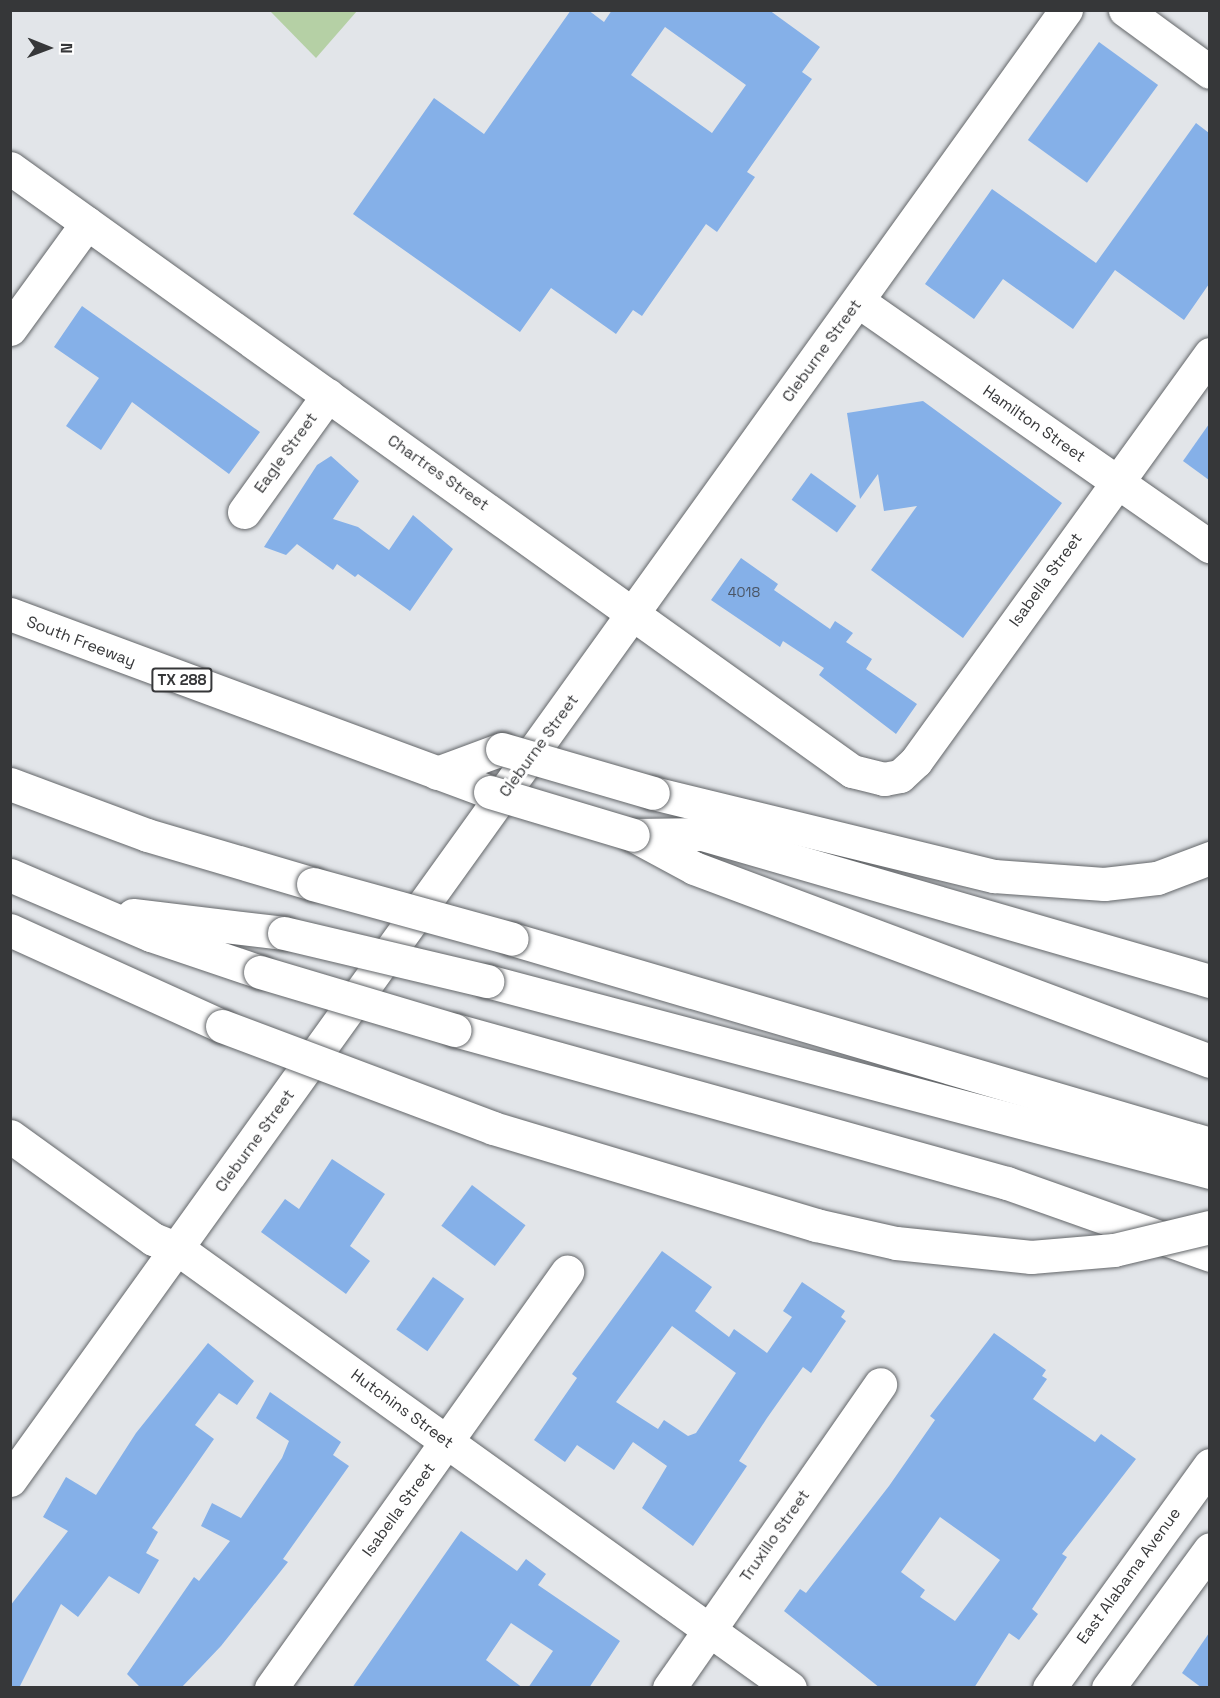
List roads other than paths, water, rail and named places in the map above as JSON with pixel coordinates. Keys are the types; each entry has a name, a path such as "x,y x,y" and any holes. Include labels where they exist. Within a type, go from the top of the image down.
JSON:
{"main road":[{"name":"Cleburne Street","path":"10,1480 1066,10"},
{"path":"1125,10 1209,72"},
{"name":"Chartres Street","path":"10,168 635,612 852,771 867,776"},
{"path":"10,329 87,223"},
{"name":"Hamilton Street","path":"858,301 1209,547"},
{"name":"Isabella Street","path":"867,776 900,776 916,761 1209,354"},
{"name":"Eagle Street","path":"244,512 328,395"},
{"name":"South Freeway","path":"10,614 437,773 633,835"},
{"path":"437,773 502,749 653,793 994,876 1104,884 1157,878 1209,858"},
{"path":"10,784 147,835 512,939 1209,1144"},
{"path":"633,835 702,834 1209,981"},
{"path":"633,835 694,868 1209,1062"},
{"path":"10,875 188,950 455,1030 1007,1183 1209,1255"},
{"path":"99,911 284,933 487,981 1209,1172"},
{"path":"10,930 222,1026 493,1128 805,1222 896,1243 1031,1257 1114,1250 1209,1227"},
{"path":"1013,1120 1209,1187"},
{"name":"Hutchins Street","path":"10,1136 153,1239 178,1249 790,1688"},
{"name":"Isabella Street","path":"271,1688 567,1272"},
{"name":"Truxillo Street","path":"669,1688 880,1384"},
{"name":"East Alabama Avenue","path":"1049,1688 1198,1504 1209,1465"},
{"path":"1108,1688 1209,1549"}]}
